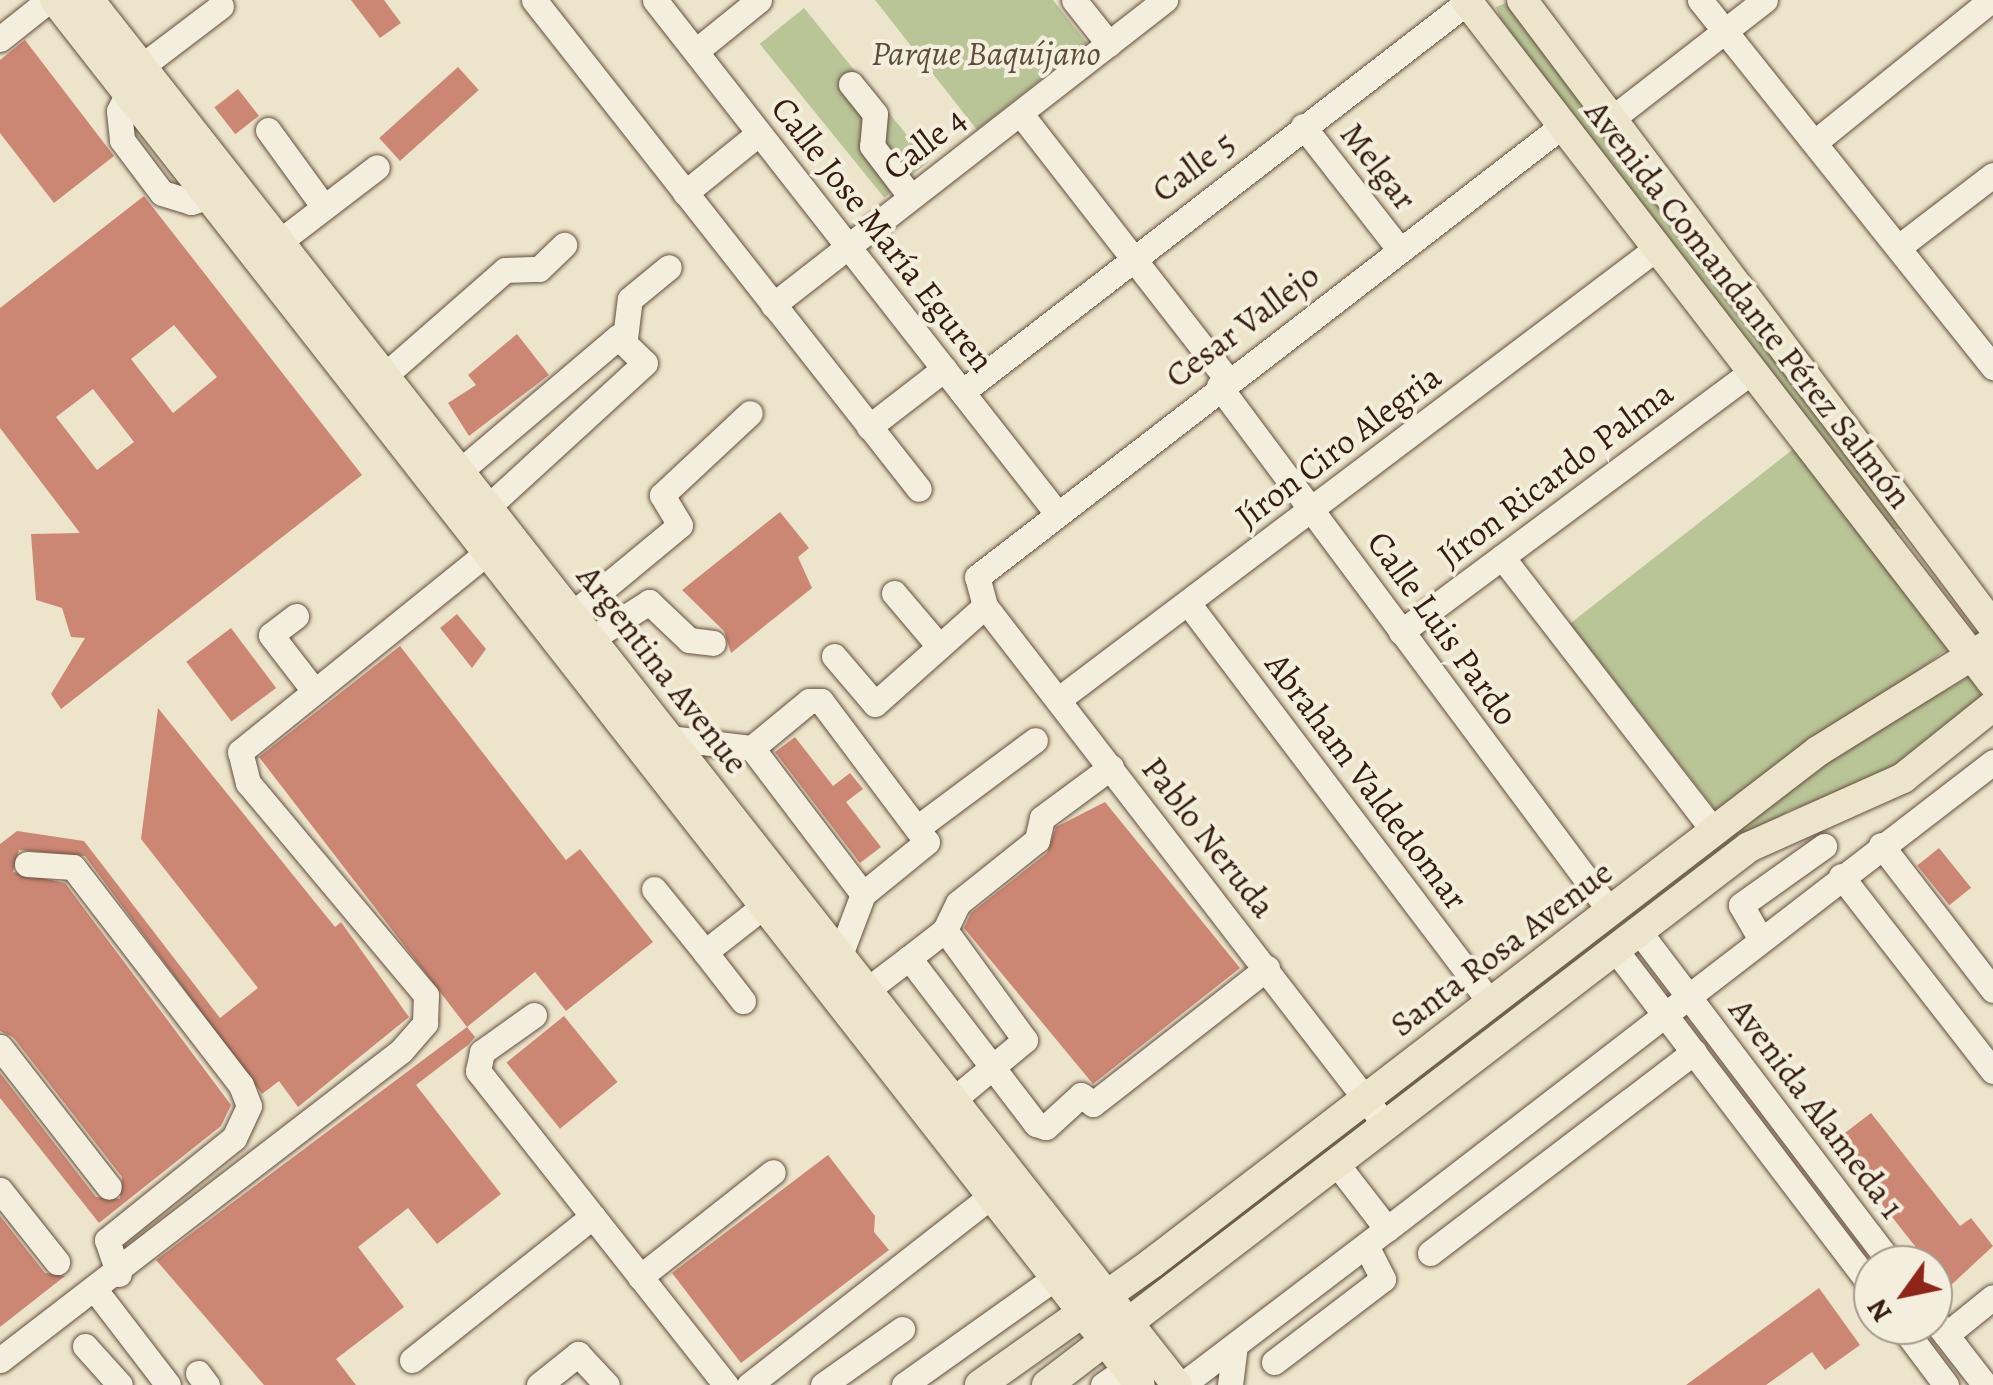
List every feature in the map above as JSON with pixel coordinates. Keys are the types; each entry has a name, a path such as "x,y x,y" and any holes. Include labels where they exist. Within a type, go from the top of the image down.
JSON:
{"main road":[{"name":"Argentina Avenue","path":"52,0 135,80 279,242 488,507 765,905 1003,1186 1118,1334 1179,1385"},
{"name":"Argentina Avenue","path":"89,0 209,196 488,552 571,628 669,738 953,1100 1056,1277 1096,1304"},
{"path":"1522,0 1989,612"},
{"name":"Avenida Comandante Pérez Salmón","path":"1468,1 1896,556 1982,649 1993,683"},
{"path":"1896,556 1919,554 1930,532"},
{"name":"Santa Rosa Avenue","path":"980,1385 1096,1304 1864,719 1982,649"},
{"name":"Santa Rosa Avenue","path":"1048,1385 1626,939 1772,833 1903,778 1993,706"},
{"name":"Argentina Avenue","path":"1118,1334 1123,1379"}],"street":[{"path":"0,39 52,0"},
{"path":"534,0 919,488"},
{"name":"Calle Jose María Eguren","path":"655,0 1056,512"},
{"path":"696,51 760,0"},
{"path":"1074,0 1109,44"},
{"name":"Calle 4","path":"773,305 1165,0"},
{"path":"1700,0 1990,356"},
{"path":"1614,117 1765,0"},
{"path":"1815,142 1991,0"},
{"name":"Calle 5","path":"962,392 1132,256 1468,1"},
{"path":"135,80 221,6"},
{"path":"851,84 875,114 872,146 911,198"},
{"name":"Calle Luis Pardo","path":"1020,113 1132,256 1401,632 1610,911"},
{"name":"Cesar Vallejo","path":"981,598 976,577 1563,124"},
{"name":"Melgar","path":"1303,126 1399,249"},
{"path":"268,130 324,207"},
{"path":"685,193 759,133"},
{"path":"279,242 377,167"},
{"path":"1900,246 1993,176"},
{"path":"384,376 505,270 538,269 564,245"},
{"name":"Jíron Ciro Alegria","path":"1059,699 1658,247"},
{"path":"488,507 645,368 625,338 630,299 668,267"},
{"path":"460,472 536,406 625,338"},
{"path":"870,427 944,370"},
{"name":"Jíron Ricardo Palma","path":"1401,632 1751,372"},
{"path":"536,406 566,441"},
{"path":"571,628 680,525 662,495 750,413"},
{"path":"1,1361 119,1274 425,1023 426,995 240,766 246,740 488,552"},
{"path":"1502,557 1714,831"},
{"path":"894,593 939,646"},
{"path":"834,656 870,704 939,646 981,598"},
{"name":"Pablo Neruda","path":"981,598 1386,1126"},
{"path":"571,628 649,602 689,640 713,643"},
{"name":"Abraham Valdedomar","path":"1188,603 1490,1002"},
{"path":"296,616 271,635 312,688"},
{"path":"752,748 809,701 821,701 917,828 924,851 863,894 840,955"},
{"path":"669,738 752,748 863,894"},
{"path":"917,828 1035,740"},
{"path":"1179,1385 1387,1230 1686,993 1993,762"},
{"path":"867,990 945,930 958,903 1037,840 1042,818 1111,766"},
{"path":"1881,845 1993,990"},
{"path":"1760,938 1741,906 1824,846"},
{"path":"27,864 73,867 242,1085 249,1106 234,1138 107,1240 119,1274"},
{"path":"1841,876 1993,1071"},
{"path":"654,888 743,1001"},
{"path":"705,952 765,905"},
{"path":"945,930 1025,1040 953,1100"},
{"path":"1626,939 1663,1011 1853,1262"},
{"name":"Avenida Alameda 1","path":"1626,939 1686,993 1877,1245"},
{"path":"909,958 1046,1127 1082,1095 1093,1104 1267,968"},
{"path":"534,1015 482,1052 478,1071 719,1383"},
{"path":"0,1046 109,1188"},
{"path":"1430,1253 1694,1052"},
{"path":"1337,1164 1387,1230"},
{"path":"640,1277 773,1172"},
{"path":"749,1385 778,1376 1003,1186"},
{"path":"0,1190 57,1262"},
{"path":"1814,1210 1830,1210 1838,1194"},
{"path":"412,1360 593,1216"},
{"path":"1274,1362 1383,1278 1366,1246"},
{"path":"904,1385 1056,1277"},
{"path":"96,1291 168,1385"},
{"path":"1953,1319 1993,1297"},
{"path":"823,1385 902,1329"},
{"path":"1953,1343 1985,1385"},
{"path":"1230,1385 1235,1345"},
{"path":"1916,1345 1946,1385"},
{"path":"85,1346 120,1385"},
{"path":"539,1385 578,1354 607,1385"}],"green space":[{"name":"Parque Baquíjano","path":"875,0 1053,0 1087,43 977,130"},
{"path":"1513,0 1907,530 1882,528 1500,18 1496,7"},
{"path":"804,8 929,162 884,198 760,44"},
{"path":"1796,447 1951,646 1725,822 1570,624"},
{"path":"1970,676 1990,711 1892,777 1788,811 1136,1304 1124,1288 1851,745"}],"building":[{"path":"351,0 384,0 401,23 380,38"},
{"path":"25,40 114,156 54,203 0,133 0,60"},
{"path":"458,67 479,90 400,161 379,138"},
{"path":"238,89 259,116 235,134 214,107"},
{"path":"144,196 362,475 61,709 51,694 85,638 71,637 62,608 36,600 31,534 80,533 0,428 0,308","holes":["174,325 217,377 173,413 131,359","93,389 134,442 97,470 56,417"]},
{"path":"517,334 549,375 469,436 448,403 476,385 468,375"},
{"path":"780,512 809,548 798,557 812,588 731,653 724,631 682,590"},
{"path":"457,614 486,649 472,668 440,628"},
{"path":"231,628 276,688 231,722 186,662"},
{"path":"400,646 566,860 580,849 653,942 566,1011 535,972 467,1027 259,757"},
{"path":"158,708 335,927 341,922 409,1017 298,1107 279,1081 262,1094 85,856 19,850 13,872 65,883 231,1105 221,1126 99,1223 0,1098 0,1073 96,1197 120,1199 122,1177 13,1037 0,1031 0,844 17,831 84,841 220,1018 258,988 141,839"},
{"path":"795,737 833,786 850,773 863,789 846,802 881,847 860,863 775,752"},
{"path":"1105,802 1240,968 1093,1084 964,928 971,913 1047,853 1056,827"},
{"path":"1939,848 1971,888 1949,905 1917,866"},
{"path":"564,1016 617,1082 560,1129 506,1063"},
{"path":"467,1027 475,1037 468,1045 416,1085 501,1194 437,1244 408,1208 358,1247 404,1307 336,1359 356,1385 264,1385 156,1260"},
{"path":"1871,1113 1960,1226 1971,1218 1993,1246 1953,1283 1953,1245 1914,1245 1833,1142"},
{"path":"828,1155 875,1216 874,1232 889,1250 741,1363 672,1273"},
{"path":"0,1216 45,1273 65,1276 0,1327"},
{"path":"1819,1288 1853,1335 1853,1345 1860,1345 1825,1370 1812,1352 1766,1385 1686,1385"}]}
